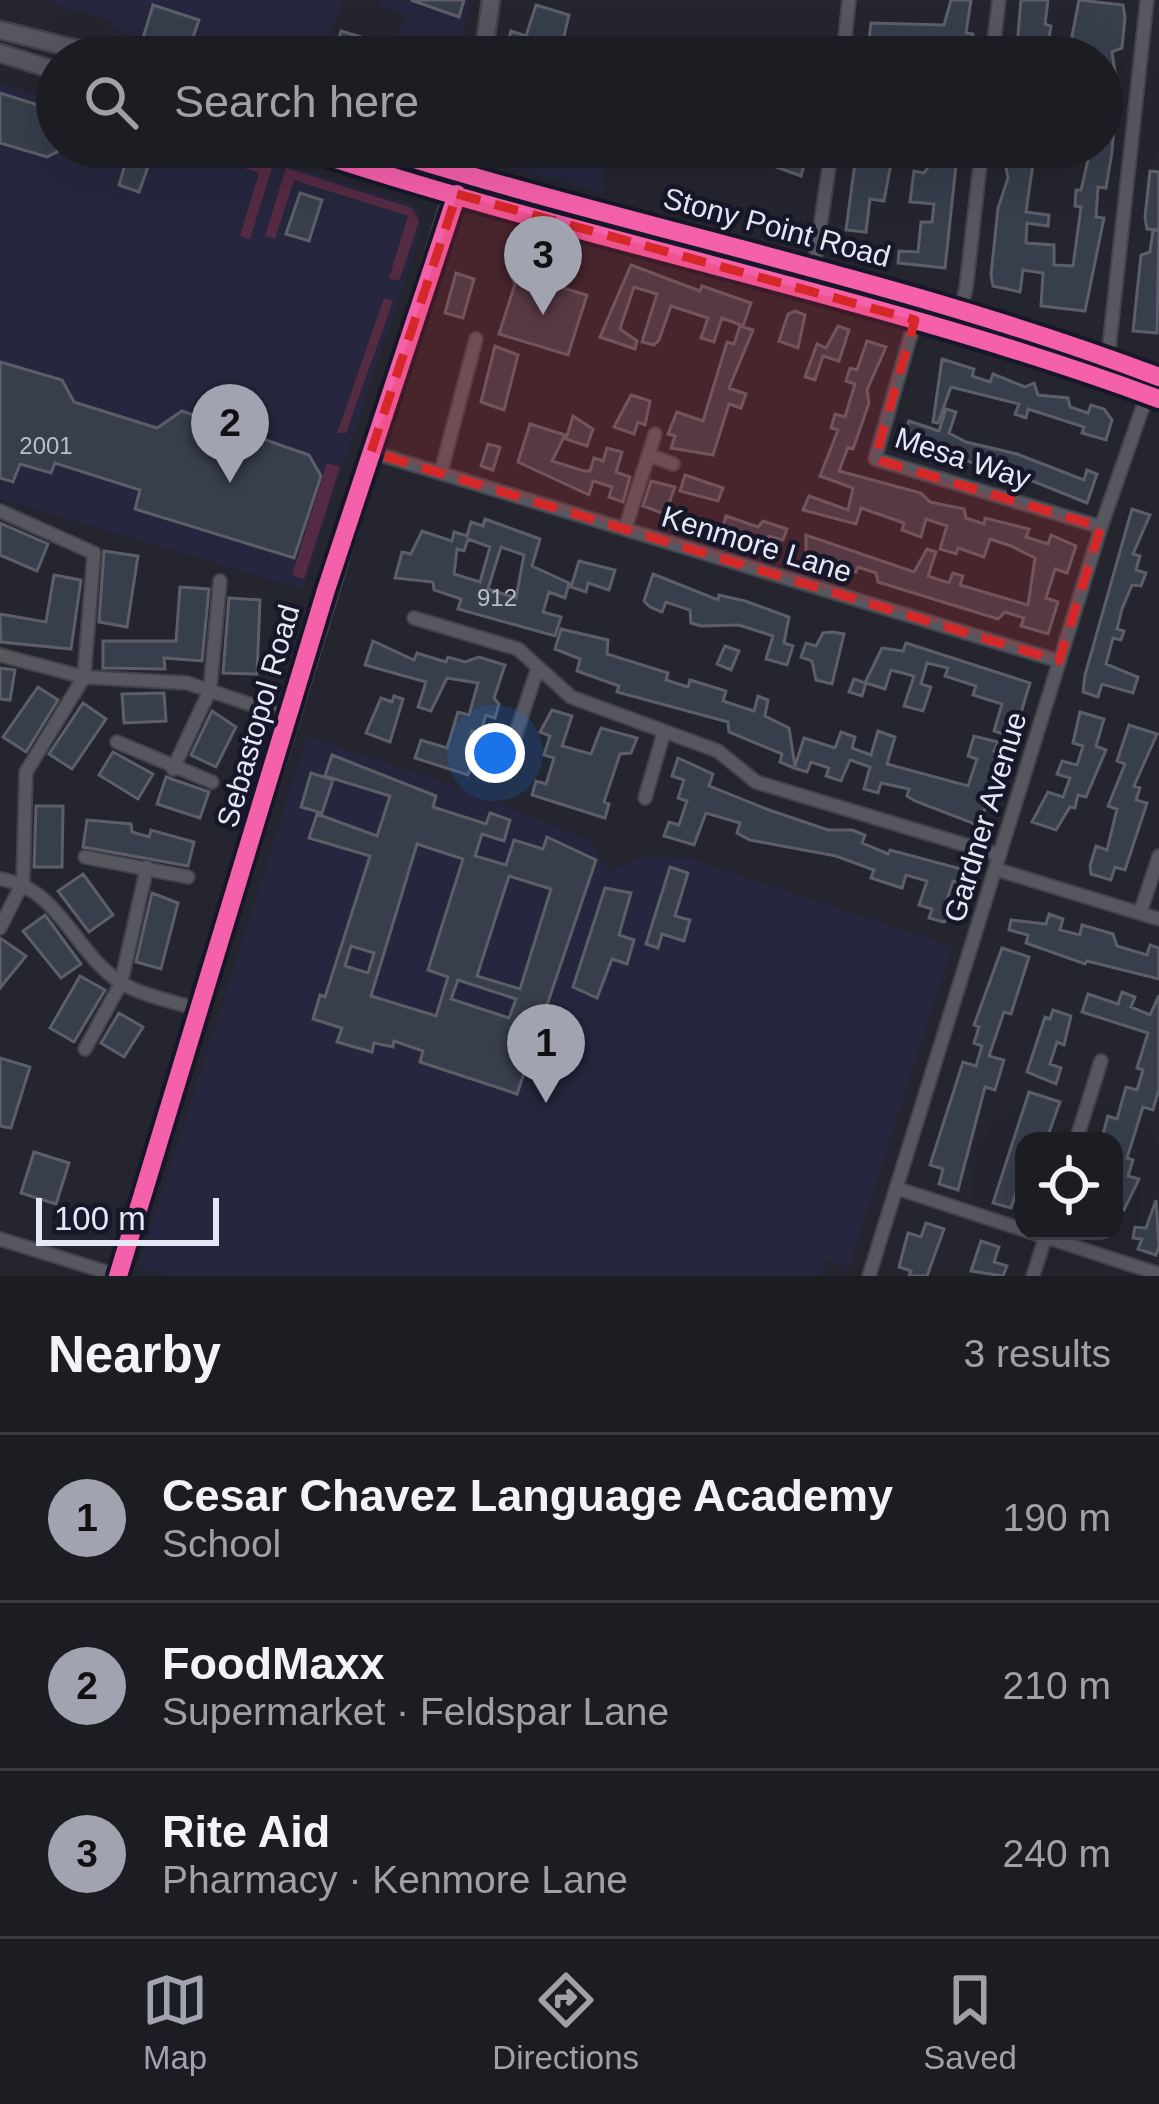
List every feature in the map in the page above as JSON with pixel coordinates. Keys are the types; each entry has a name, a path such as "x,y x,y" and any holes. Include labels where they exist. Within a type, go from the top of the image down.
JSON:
{"main road":[{"path":"486,36 491,0"},
{"path":"0,30 36,39"},
{"path":"0,53 36,64"},
{"name":"Stony Point Road","path":"370,168 617,239 812,288 1153,397"},
{"name":"Stony Point Road","path":"443,168 818,266 1156,376"},
{"name":"Sebastopol Road","path":"118,1276 287,717 463,168"},
{"path":"617,239 633,227 680,232"}],"street":[{"path":"845,36 849,0"},
{"path":"995,36 999,0"},
{"path":"1108,357 1148,0"},
{"path":"812,288 830,168"},
{"path":"954,332 961,311 979,168"},
{"name":"Mesa Way","path":"915,320 875,459 1100,527"},
{"path":"441,472 476,339"},
{"name":"Gardner Avenue","path":"869,1276 1100,527 1153,397 1156,376"},
{"path":"626,529 655,434"},
{"name":"Kenmore Lane","path":"371,452 1059,661"},
{"path":"649,455 673,464"},
{"path":"0,512 94,553 84,677 26,772 22,882 0,928"},
{"path":"173,769 210,690 220,581"},
{"path":"414,618 518,649 571,698 718,751 756,782 999,855"},
{"path":"0,656 84,677 187,683 287,717"},
{"path":"508,755 538,667"},
{"path":"645,798 664,732"},
{"path":"117,742 212,782"},
{"path":"1140,913 1159,856"},
{"path":"85,857 188,877"},
{"path":"86,1049 121,983 147,867"},
{"path":"995,869 1159,919"},
{"path":"0,879 22,882 57,910 88,953 121,983 201,1010"},
{"path":"1079,1132 1101,1061"},
{"path":"896,1188 1015,1226"},
{"path":"0,1239 118,1276"},
{"path":"1033,1276 1045,1240"},
{"path":"1064,1240 1159,1274"}],"highlighted area":[{"path":"457,194 915,320 875,459 1101,527 1059,661 371,452"}],"shaded area":[{"path":"45,0 343,0 332,36 132,36 113,30 109,21"},
{"path":"380,0 469,0 463,36 398,36 405,15 378,6"},
{"path":"0,83 36,95 36,168 295,168 410,203 419,211 420,234 303,589 0,499"},
{"path":"243,168 272,168 250,239 240,236 259,173"},
{"path":"286,168 412,208 419,221 399,281 389,278 408,216 294,180 275,239 265,236"},
{"path":"507,168 606,168 603,193"},
{"path":"384,298 393,301 346,433 337,433"},
{"path":"327,463 340,467 304,579 292,575"},
{"path":"307,736 466,790 586,839 611,871 639,857 690,858 952,947 849,1268 826,1260 822,1276 167,1276 138,1268"}],"building":[{"path":"411,0 464,0 459,17"},
{"path":"951,0 971,0 966,33 973,36 869,36 871,23 944,25"},
{"path":"1021,0 1048,0 1045,24 1051,26 1049,36 1018,36"},
{"path":"1079,0 1123,5 1123,38 1072,36"},
{"path":"153,5 199,20 194,36 144,36"},
{"path":"536,5 569,15 564,36 526,36"},
{"path":"0,93 36,104 36,154 0,143"},
{"path":"124,168 148,168 139,192 119,185"},
{"path":"779,168 803,168 801,176"},
{"path":"854,168 890,168 884,201 870,199 866,232 846,230"},
{"path":"928,168 956,168 945,268 898,263 899,251 918,252 921,222 932,222 934,204 910,202 914,171 924,173"},
{"path":"1006,168 1032,168 1026,212 1049,215 1048,226 1027,223 1026,243 1054,245 1054,265 1073,266 1081,207 1075,206 1076,190 1081,190 1086,168 1109,168 1106,188 1098,187 1096,217 1104,218 1085,311 1041,306 1043,273 1023,270 1020,292 993,286"},
{"path":"1150,171 1159,172 1159,230 1147,229 1145,217"},
{"path":"300,193 322,200 309,241 286,234"},
{"path":"1153,230 1159,231 1157,333 1133,331 1141,255 1150,252"},
{"path":"522,265 529,278 587,295 568,355 499,334 515,284 509,272"},
{"path":"631,265 700,291 702,286 751,303 743,326 722,318 714,342 701,338 708,318 671,306 659,340 654,345 642,342 657,294 634,287 620,329 637,341 635,349 600,337"},
{"path":"456,273 474,279 463,318 445,313"},
{"path":"788,314 805,315 798,348 779,341"},
{"path":"740,326 753,330 729,388 746,394 741,408 729,404 713,455 671,448 675,436 668,434 677,412 703,421 727,342 734,344"},
{"path":"838,326 849,330 839,361 823,356 815,380 805,377 817,344 826,348"},
{"path":"867,341 886,347 867,390 869,403 853,449 848,447 839,471 921,493 930,502 964,509 966,518 984,524 985,518 1029,529 1026,537 1048,544 1051,535 1076,546 1067,573 1055,569 1046,598 1058,602 1048,634 1021,626 1024,618 1005,612 998,619 878,582 876,573 858,567 856,572 844,572 806,555 806,535 914,572 927,549 936,552 928,576 949,583 953,573 963,576 960,585 1028,605 1035,558 1011,546 990,539 984,557 958,548 956,554 940,549 947,526 926,519 921,537 902,530 904,523 861,508 856,524 803,510 809,496 848,510 853,488 820,476 838,430 831,428 835,414 845,417 855,384 846,381 850,368 857,370"},
{"path":"495,346 518,355 504,410 481,402"},
{"path":"942,359 974,369 972,376 990,382 993,374 1025,387 1034,383 1038,395 1068,398 1070,407 1088,413 1091,405 1104,409 1112,420 1106,440 1082,433 1084,427 1028,409 1026,418 1015,414 1019,404 951,387 938,423 933,422"},
{"path":"0,362 62,380 74,402 157,428 182,411 309,455 321,476 294,558 135,509 140,490 55,463 51,473 20,464 13,482 0,478"},
{"path":"631,395 650,401 645,425 638,422 634,434 614,427"},
{"path":"946,409 956,412 949,433 966,442 1017,454 1084,480 1087,470 1097,474 1087,503 1010,472 1008,477 945,452 943,457 901,444 909,421 939,431"},
{"path":"573,416 593,429 587,446 566,439"},
{"path":"530,424 565,435 552,461 584,471 590,471 594,458 603,461 607,448 622,452 616,472 630,477 623,502 609,497 612,487 593,481 589,495 518,462"},
{"path":"488,444 500,447 493,470 481,466"},
{"path":"685,475 723,488 718,501 680,491"},
{"path":"651,481 675,487 665,514 643,506"},
{"path":"1132,509 1150,515 1133,554 1140,556 1136,570 1146,573 1141,586 1132,585 1117,629 1124,631 1121,640 1113,638 1106,664 1138,677 1133,693 1102,684 1098,697 1083,692 1085,675"},
{"path":"726,516 758,527 763,521 787,529 783,540 769,536 759,546 721,533"},
{"path":"485,519 540,539 532,566 569,583 565,598 549,592 543,612 561,617 555,636 458,609 461,599 434,590 433,582 395,578 402,552 411,554 422,531 452,541 454,532 467,536 471,522 483,526","holes":["468,539 490,547 480,582 454,574 457,549 464,551","501,547 524,555 516,598 488,589"]},
{"path":"0,523 48,544 37,571 0,555"},
{"path":"104,551 138,556 127,627 99,622"},
{"path":"579,561 615,570 609,590 588,583 586,592 571,587"},
{"path":"653,574 718,600 719,595 745,601 789,617 784,643 793,646 787,665 766,659 773,636 739,625 691,623 690,610 666,602 662,612 650,607 644,601"},
{"path":"54,575 81,580 71,649 1,642 0,614 46,622"},
{"path":"180,587 209,589 202,661 164,658 165,669 103,668 103,641 176,641"},
{"path":"229,598 260,600 257,674 223,673"},
{"path":"561,629 608,640 607,654 668,673 666,680 688,687 690,680 726,691 723,701 754,711 758,696 768,700 765,716 789,728 795,766 804,738 835,748 841,732 855,737 852,748 871,755 878,731 895,737 887,764 968,786 977,759 968,756 974,736 998,742 994,751 1009,756 1005,770 997,767 980,826 915,801 907,796 909,789 881,783 878,793 864,789 870,767 850,760 841,781 826,776 829,768 811,762 807,772 794,768 780,762 782,754 729,732 728,722 617,692 619,686 577,671 580,659 555,649"},
{"path":"823,633 844,634 832,684 816,680 812,661 801,657 806,643 816,646"},
{"path":"373,641 414,660 417,653 446,662 448,657 465,662 479,657 505,665 494,698 499,704 495,718 486,715 480,734 472,731 466,750 473,762 468,775 415,758 421,740 447,748 458,712 469,715 478,683 447,678 431,711 418,707 426,682 365,665"},
{"path":"906,643 1030,683 1017,726 1023,727 1020,739 994,731 1002,704 973,695 976,686 945,676 948,668 927,663 921,684 931,687 923,711 904,706 914,676 891,670 885,689 866,683 862,696 849,692 854,679 865,683 882,648 903,651"},
{"path":"725,646 739,651 731,670 717,664"},
{"path":"0,668 15,670 10,700 0,699"},
{"path":"38,687 58,700 26,752 3,737"},
{"path":"164,693 166,721 124,723 122,694"},
{"path":"394,696 403,699 390,742 366,733 381,698 392,702"},
{"path":"83,703 106,719 72,769 49,754"},
{"path":"552,710 572,716 562,746 591,754 601,728 637,738 631,753 620,754 604,802 609,804 605,818 532,795 536,781 546,784 554,758 544,755 550,736 540,732"},
{"path":"212,711 236,727 216,767 191,755"},
{"path":"1080,712 1104,719 1096,746 1106,750 1086,797 1078,795 1075,808 1070,807 1056,830 1032,822 1048,792 1063,797 1070,778 1057,774 1062,761 1077,765 1083,746 1073,743"},
{"path":"1129,725 1157,734 1134,786 1140,788 1136,800 1147,803 1125,870 1115,867 1111,880 1091,874 1090,866 1096,846 1107,850 1117,809 1108,806 1125,764 1117,761"},
{"path":"113,752 153,774 138,799 99,775"},
{"path":"332,755 436,796 433,807 486,824 490,813 510,820 504,841 482,834 475,856 506,865 514,840 543,849 547,837 596,860 517,1094 420,1062 423,1051 394,1041 393,1047 374,1043 372,1052 337,1042 342,1028 313,1019 320,995 325,997 370,856 309,838 317,814 377,836 390,796 325,776","holes":["417,844 463,859 428,970 448,977 436,1016 371,996","509,876 551,889 520,989 477,976","351,946 374,953 368,973 345,966","458,980 516,999 509,1018 451,999"]},
{"path":"678,758 713,774 709,786 769,810 828,830 852,830 865,835 862,843 888,854 890,850 965,870 960,884 953,881 945,906 953,908 950,917 944,922 929,918 932,909 919,905 927,881 906,875 902,888 871,878 874,870 836,856 750,840 737,833 740,823 706,813 694,845 664,836 669,822 679,825 687,801 678,798 684,780 672,776"},
{"path":"311,773 333,780 322,813 301,807"},
{"path":"166,777 209,792 200,818 157,804"},
{"path":"36,806 63,806 62,867 34,867"},
{"path":"87,820 131,824 132,832 149,837 151,830 194,842 188,866 83,847"},
{"path":"670,867 688,873 675,916 690,920 684,941 662,934 658,948 646,944"},
{"path":"83,874 113,915 89,932 58,891"},
{"path":"605,888 631,893 619,935 634,940 627,964 612,959 597,998 573,987"},
{"path":"152,893 178,903 161,969 136,962"},
{"path":"1049,914 1063,919 1060,930 1080,935 1082,925 1096,929 1113,934 1117,946 1147,955 1150,945 1159,948 1159,979 1085,964 1026,943 1028,935 1009,930 1011,920 1046,924"},
{"path":"45,915 81,964 61,978 23,931"},
{"path":"0,938 26,956 0,988"},
{"path":"1002,948 1029,957 1011,1014 1004,1012 989,1056 1004,1060 995,1090 985,1087 958,1190 939,1184 943,1169 930,1165 963,1062 976,1066 982,1046 974,1043 979,1027 974,1025"},
{"path":"80,976 105,990 74,1042 50,1028"},
{"path":"1122,992 1135,997 1131,1007 1150,1015 1159,995 1159,1089 1153,1110 1143,1107 1127,1158 1133,1160 1128,1176 1139,1179 1124,1210 1123,1132 1104,1132 1108,1116 1117,1119 1126,1087 1137,1090 1143,1070 1137,1068 1148,1033 1082,1012 1088,994 1118,1004"},
{"path":"1053,1010 1071,1016 1064,1045 1057,1042 1050,1064 1061,1068 1056,1084 1027,1072 1045,1017 1050,1019"},
{"path":"119,1013 143,1027 124,1057 101,1043"},
{"path":"0,1058 30,1067 11,1128 0,1126"},
{"path":"1029,1092 1060,1102 1049,1132 1016,1132"},
{"path":"1015,1135 1015,1196 1011,1208 993,1203"},
{"path":"34,1152 69,1163 56,1204 21,1193"},
{"path":"1156,1200 1156,1255 1138,1249 1142,1239 1133,1238 1135,1227 1146,1228"},
{"path":"926,1223 944,1229 927,1276 909,1276 911,1271 899,1267 908,1233 921,1237"},
{"path":"981,1241 999,1247 994,1262 1007,1266 1003,1276 971,1271"}],"cycle path":[{"path":"365,168 946,329 1159,399"},
{"path":"446,168 867,283 1159,377"},
{"path":"118,1276 326,590 457,194"}],"place":[{"name":"Rite Aid","path":"543,315"},
{"name":"FoodMaxx","path":"230,483"},
{"name":"Cesar Chavez Language Academy","path":"546,1103"}]}
